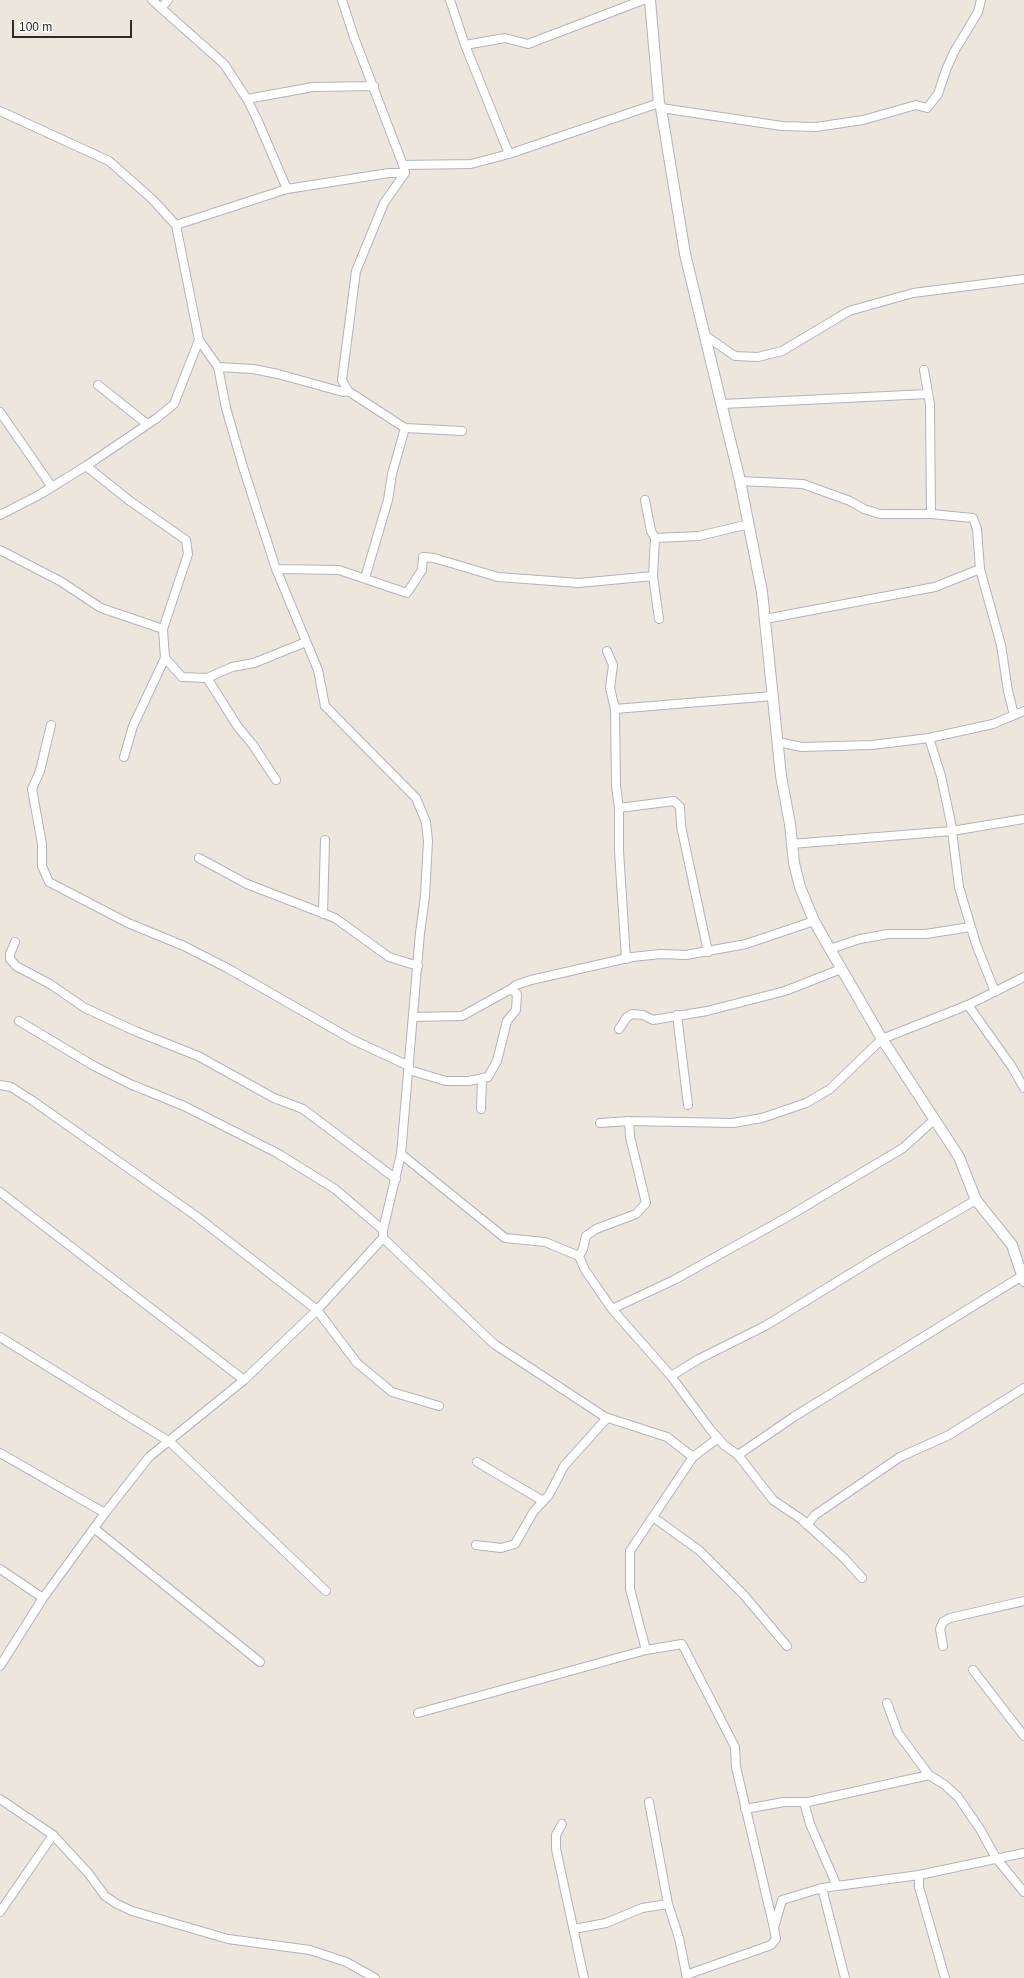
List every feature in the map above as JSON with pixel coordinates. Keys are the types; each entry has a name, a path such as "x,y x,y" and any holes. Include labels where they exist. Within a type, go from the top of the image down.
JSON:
{"street":[{"path":"152,0 224,64 247,99 287,189"},
{"path":"161,8 168,0"},
{"path":"342,0 354,37 374,86 404,169"},
{"path":"450,0 465,45 509,154"},
{"path":"465,45 505,38 528,44 643,0"},
{"path":"650,0 660,106 685,254 740,481 762,592 781,776 790,824 791,844 800,887 814,921 882,1039 959,1157 976,1200 1012,1245 1023,1279 795,1416 738,1455"},
{"path":"176,225 287,189 389,173 404,169 470,164 509,154 660,106 782,126 816,126 863,120 916,105 927,108 938,94 954,52 978,12 981,0"},
{"path":"247,99 313,87 374,86"},
{"path":"0,111 109,161 152,199 176,225 200,340 218,367 226,408 276,569 318,670 325,706 412,793 419,804 426,822 428,841 425,896 401,1154 383,1234 317,1310 244,1380 170,1442 149,1457 105,1513 95,1529 43,1598 0,1666"},
{"path":"404,169 384,203 356,271 342,380 348,391 404,428 462,431"},
{"path":"706,336 735,356 758,357 782,351 849,311 913,293 1024,279"},
{"path":"0,515 52,487 86,466 174,404 200,340"},
{"path":"218,367 253,369 343,392 348,391"},
{"path":"924,370 930,404 931,514"},
{"path":"98,385 147,424"},
{"path":"722,404 928,394"},
{"path":"0,412 52,487"},
{"path":"365,578 388,500 392,474 404,428"},
{"path":"86,466 130,501 186,540 188,554 163,629 165,658 133,726 124,757"},
{"path":"740,481 803,484 850,501 864,509 880,514 931,514 937,516 973,518 977,529 980,569 1001,645 1008,691 1014,715"},
{"path":"645,500 655,538 653,576 659,619"},
{"path":"655,538 699,536 749,524"},
{"path":"0,550 60,581 101,608 163,629"},
{"path":"276,569 339,570 407,593 422,570 423,557 434,558 498,577 579,583 653,576"},
{"path":"765,619 936,587 980,569"},
{"path":"165,658 182,677 207,678 232,667 254,663 306,642"},
{"path":"607,651 614,665 610,688 615,709 616,786 626,959"},
{"path":"207,678 238,727 253,745 276,780"},
{"path":"615,709 773,696"},
{"path":"778,742 802,748 872,744 929,738 993,724 1024,711"},
{"path":"51,725 40,771 32,789 42,844 42,866 49,882 128,923 184,946 229,969 353,1040 409,1068 446,1081 469,1081 482,1079 488,1077 493,1070 501,1048 507,1021 516,1010 517,994 511,989"},
{"path":"929,738 941,776 952,832 959,887 970,927 995,992"},
{"path":"618,808 674,802 680,807 681,826 708,952"},
{"path":"791,844 952,832 1024,819"},
{"path":"323,914 325,840"},
{"path":"199,858 247,884 345,923 389,957 418,966"},
{"path":"414,1017 462,1016 516,985 531,980 626,959 661,954 686,955 708,952 746,944 814,921"},
{"path":"830,949 860,939 888,934 926,934 970,927"},
{"path":"15,942 10,954 10,959 16,966 55,986 85,1008 135,1031 198,1056 274,1098 303,1109 396,1179"},
{"path":"619,1028 627,1017 632,1014 643,1015 653,1020 707,1011 785,991 841,968"},
{"path":"600,1123 629,1120 727,1123 762,1118 806,1102 830,1089 882,1039 968,1005 1024,977"},
{"path":"968,1005 1012,1067 1024,1088"},
{"path":"677,1015 688,1105"},
{"path":"19,1020 94,1066 130,1084 184,1106 277,1153 335,1189 383,1234 494,1344 607,1418 667,1437 694,1457"},
{"path":"481,1109 482,1079"},
{"path":"0,1085 11,1087 33,1101 196,1216 317,1310 357,1363 392,1392 439,1406"},
{"path":"612,1309 674,1280 796,1212 903,1148 935,1119"},
{"path":"579,1256 583,1249 586,1236 596,1229 636,1214 646,1203 630,1137 629,1120"},
{"path":"401,1154 505,1238 545,1242 579,1256 585,1270 612,1309 670,1376 724,1445 738,1455 773,1500 807,1524 845,1559 862,1578"},
{"path":"0,1192 244,1380"},
{"path":"670,1376 699,1359 765,1326 879,1256 976,1200"},
{"path":"0,1337 170,1442 326,1591"},
{"path":"807,1524 815,1515 900,1457 949,1435 1024,1388"},
{"path":"476,1546 501,1548 515,1544 530,1516 549,1495 564,1466 607,1418"},
{"path":"646,1650 630,1589 630,1550 694,1457 718,1438"},
{"path":"0,1453 105,1513"},
{"path":"477,1462 543,1502"},
{"path":"653,1517 700,1551 743,1594 787,1646"},
{"path":"95,1529 260,1662"},
{"path":"0,1568 43,1598"},
{"path":"943,1646 940,1629 943,1622 950,1618 1024,1601"},
{"path":"418,1713 646,1650 682,1644 735,1747 736,1767 745,1809 774,1928 776,1939 771,1945 687,1976 679,1938 668,1904 649,1802"},
{"path":"973,1670 1024,1736"},
{"path":"887,1703 895,1728 929,1775 945,1785 958,1797 980,1829 996,1858 1024,1892"},
{"path":"745,1809 784,1802 804,1802 929,1775"},
{"path":"0,1799 53,1835 89,1874 105,1896 132,1911 228,1939 310,1950 346,1962 375,1978"},
{"path":"804,1802 810,1824 837,1886"},
{"path":"562,1824 556,1835 556,1849 584,1978"},
{"path":"0,1912 53,1835"},
{"path":"774,1928 782,1900 822,1888 919,1875 1024,1853"},
{"path":"919,1875 919,1887 945,1978"},
{"path":"822,1888 845,1978"},
{"path":"574,1929 606,1923 642,1908 668,1904"}]}
